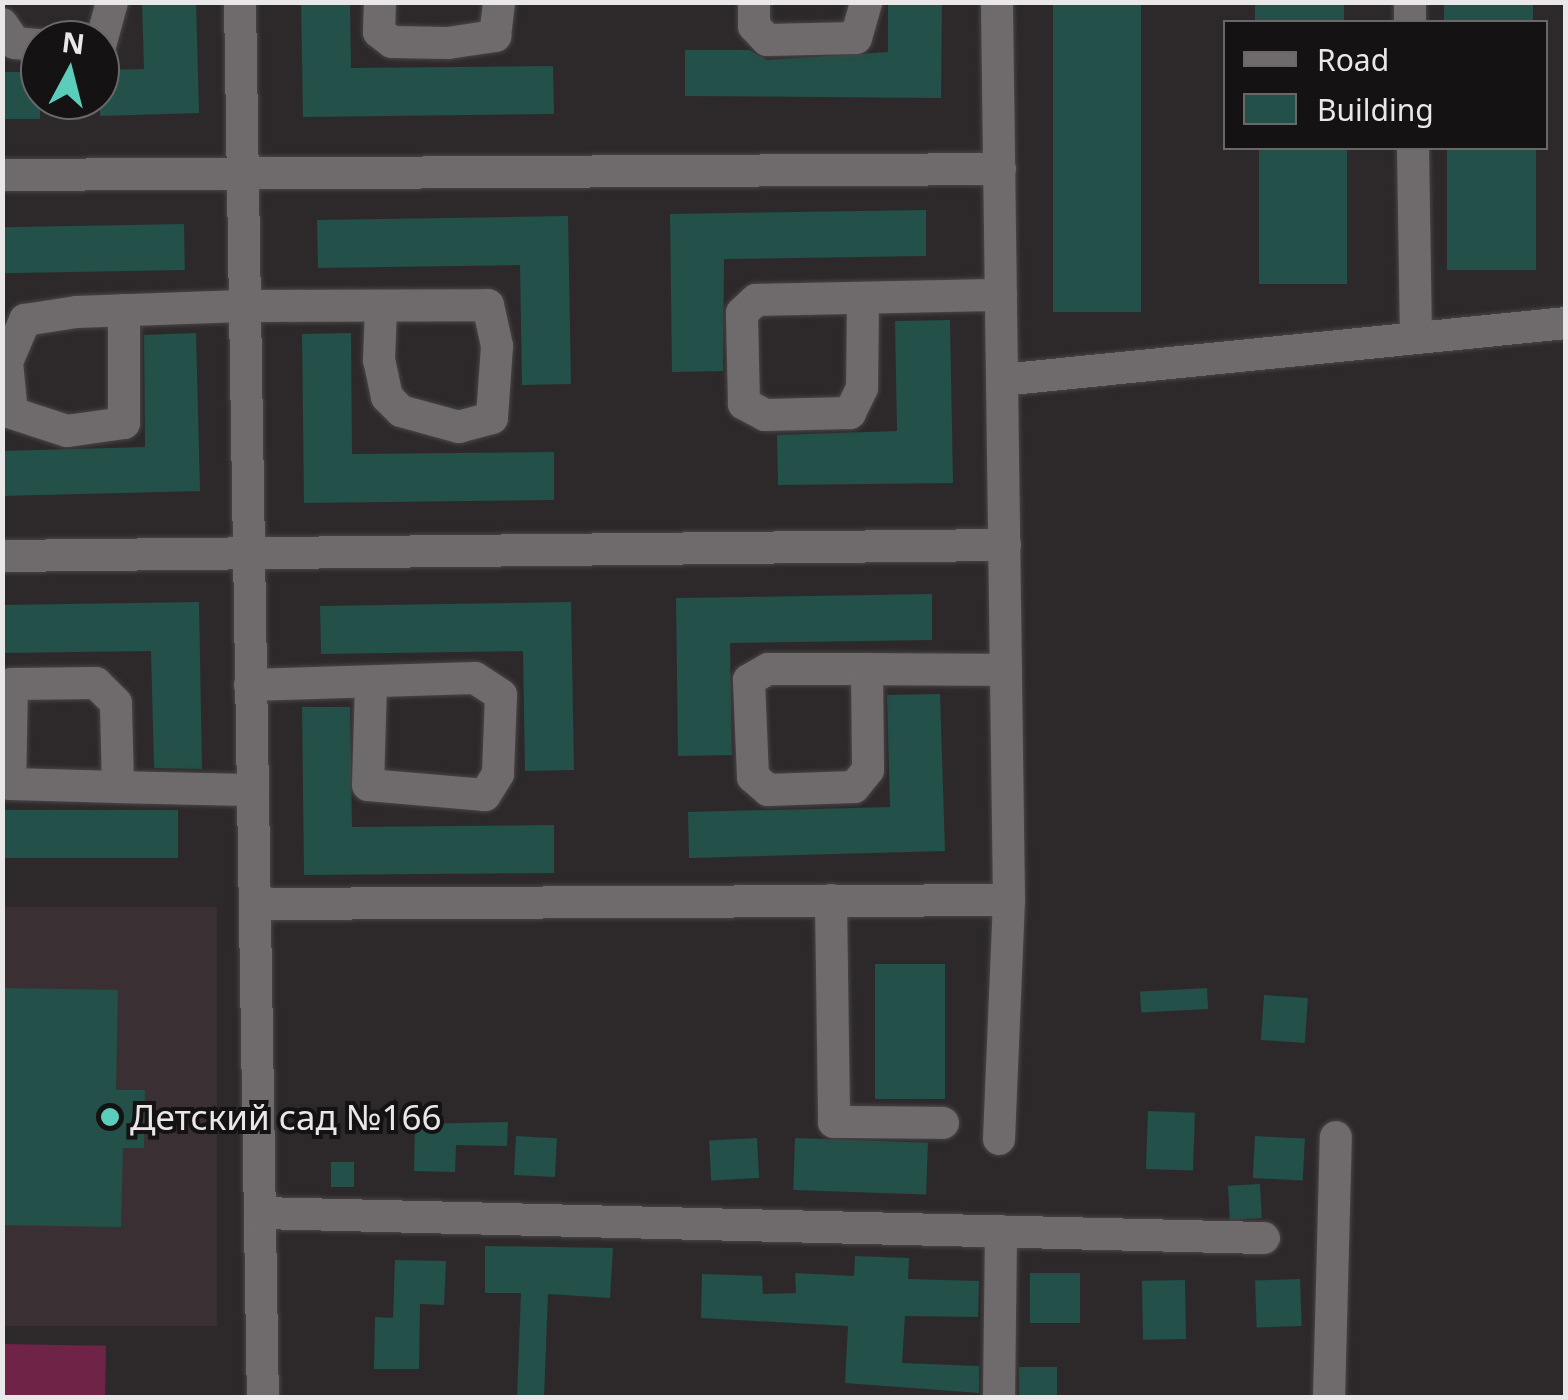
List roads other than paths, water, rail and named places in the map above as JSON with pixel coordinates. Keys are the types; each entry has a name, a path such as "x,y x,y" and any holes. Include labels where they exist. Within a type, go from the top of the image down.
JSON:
{"street":[{"path":"240,2 245,549 257,904 263,1398"},
{"path":"380,2 380,32 392,42 448,43 495,36 500,2"},
{"path":"754,2 754,26 767,40 856,38 866,2"},
{"path":"998,2 1010,900 999,1140"},
{"path":"2,24 15,43 20,43"},
{"path":"1413,150 1416,338"},
{"path":"2,175 1000,169"},
{"path":"863,299 862,388 850,412 765,415 744,404 742,312 756,300 1001,295"},
{"path":"124,310 124,423 67,431 12,413 7,362 25,320 124,310 242,306 488,305 496,313 492,418 459,427 401,411 387,397 380,360 381,307"},
{"path":"1002,380 1566,323"},
{"path":"2,556 245,549 1004,544"},
{"path":"867,669 868,770 854,787 768,790 753,776 749,680 768,670 867,669 1006,670"},
{"path":"250,685 475,678 501,695 498,774 485,795 368,785 371,682"},
{"path":"118,787 253,790"},
{"path":"831,900 834,1122 942,1124"},
{"path":"257,904 1010,900"},
{"path":"1329,1398 1336,1137"},
{"path":"261,1213 1264,1238"},
{"path":"1000,1398 1001,1231"}],"place":[{"name":"Детский сад №166","path":"110,1117"}]}
